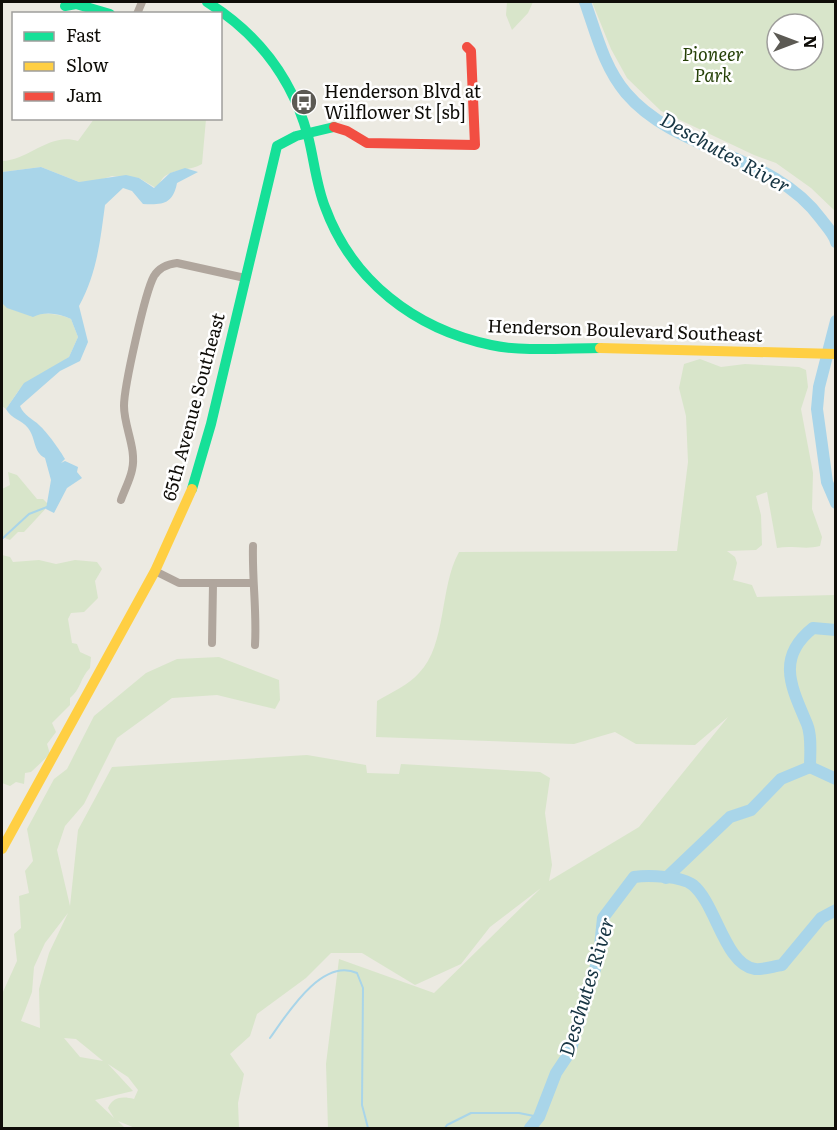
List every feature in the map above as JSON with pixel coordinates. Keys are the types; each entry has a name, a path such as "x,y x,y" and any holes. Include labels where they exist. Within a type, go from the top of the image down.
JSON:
{"street":[{"name":"Henderson Boulevard Southeast","path":"207,2 221,12"},
{"path":"65,6 76,4 103,12"},
{"name":"Henderson Boulevard Southeast","path":"222,13 245,29 273,61 291,92 307,132 323,204 346,252 385,296 435,328 478,343 526,348 836,354"},
{"name":"65th Avenue Southeast","path":"3,842 155,572 185,511 197,475 274,152 282,142 307,132 333,127 347,131 367,143 475,145 471,51 467,47"},
{"path":"121,500 132,470 131,447 125,421 125,399 153,279 163,267 177,263 244,278"},
{"path":"253,546 255,645"},
{"path":"155,572 179,583 252,584"},
{"path":"212,643 213,584"}],"green space":[{"path":"507,2 533,2 528,13 512,30 506,15"},
{"name":"Pioneer Park","path":"592,2 835,2 835,211 811,188 776,163 661,111 627,78 611,49"},
{"path":"93,120 206,120 202,164 170,173 156,188 139,178 112,176 96,181 79,182 41,167 2,172 2,161 22,156 58,140 78,141"},
{"path":"2,303 26,313 54,314 71,319 78,337 69,357 19,390 6,409 2,406"},
{"path":"700,359 721,367 745,364 799,367 806,370 808,387 801,409 813,473 812,509 822,537 820,546 777,548 767,492 756,496 761,515 762,545 756,550 727,551 735,557 737,563 733,580 752,585 757,597 835,595 835,1128 328,1128 326,1064 339,959 434,993 541,888 490,927 461,964 415,985 362,953 331,953 306,978 257,1014 250,1036 230,1054 244,1074 238,1103 239,1128 135,1128 118,1121 125,1128 2,1128 2,994 17,961 14,934 21,928 19,896 29,893 25,871 33,861 27,829 54,779 67,769 94,716 146,673 177,659 219,657 279,680 280,700 275,709 217,695 172,698 117,738 84,804 65,826 57,850 70,906 78,830 112,767 307,755 366,765 367,773 399,774 401,764 540,772 550,778 545,813 552,865 549,881 639,827 728,717 695,745 636,744 615,732 574,744 376,737 377,701 410,681 428,661 439,631 448,582 459,552 677,551 688,462 686,416 679,388 684,364","holes":["68,913 49,953 39,989 40,1028 21,1021 32,992 34,967 45,943","64,1038 76,1039 103,1061 80,1057","108,1064 128,1077 138,1090 134,1099 118,1098 110,1104 108,1108 114,1118 95,1100 133,1091"]},
{"path":"8,472 17,475 37,499 43,499 49,505 24,532 18,532 10,540 2,537 2,489 10,485"},
{"path":"2,555 10,557 13,562 39,560 56,564 75,560 97,562 102,569 95,581 98,598 84,612 71,613 68,619 72,643 77,644 80,652 91,657 90,668 70,698 70,705 52,723 56,732 47,744 50,754 31,772 25,773 24,784 16,782 10,786 2,783"}],"water":[{"path":"41,167 79,182 126,175 139,178 154,188 170,173 185,168 198,172 177,183 173,195 166,202 143,204 132,191 123,188 105,205 94,269 79,306 88,342 80,361 60,371 20,406 57,446 65,459 61,463 65,461 78,467 77,472 82,478 67,488 54,513 46,509 51,480 45,458 36,449 28,428 6,409 24,383 69,357 78,337 71,319 52,313 33,317 7,308 2,303 2,172"}],"waterway":[{"name":"Deschutes River","path":"585,2 606,61 626,93 647,113 671,129 752,166 801,197 832,233 836,242"},
{"name":"Deschutes River","path":"836,321 819,387 817,409 827,482 836,503"},
{"path":"3,538 29,514 47,507"},
{"name":"Deschutes River","path":"836,630 813,628 801,639 790,662 792,686 809,729 810,767 836,779"},
{"name":"Deschutes River","path":"666,878 730,817 751,810 781,779 810,767"},
{"name":"Deschutes River","path":"530,1128 539,1117 556,1073 570,1052 599,956 603,918 634,877 673,878 693,885 701,894 736,957 745,965 755,969 782,965 821,918 836,910"},
{"path":"270,1038 296,1003 319,980 331,973 344,970 357,973 363,988 362,1105 368,1128"},
{"path":"445,1128 471,1113 519,1113 539,1117"}],"traffic: fast":[{"path":"207,2 242,28 257,43 282,76 301,115 322,198 337,234 369,279 390,298 412,314 437,327 463,338 491,345 530,349 600,348"},
{"path":"65,6 76,4 103,12"},
{"path":"192,489 211,424 277,146 296,136 334,127"}],"traffic: slow":[{"path":"600,348 836,354"},
{"path":"2,849 155,571 192,489"}],"traffic: jam":[{"path":"334,127 347,131 367,143 475,145 471,51 467,47"}],"place":[{"name":"Henderson Blvd at Wilflower St [sb]","path":"304,102"}]}
